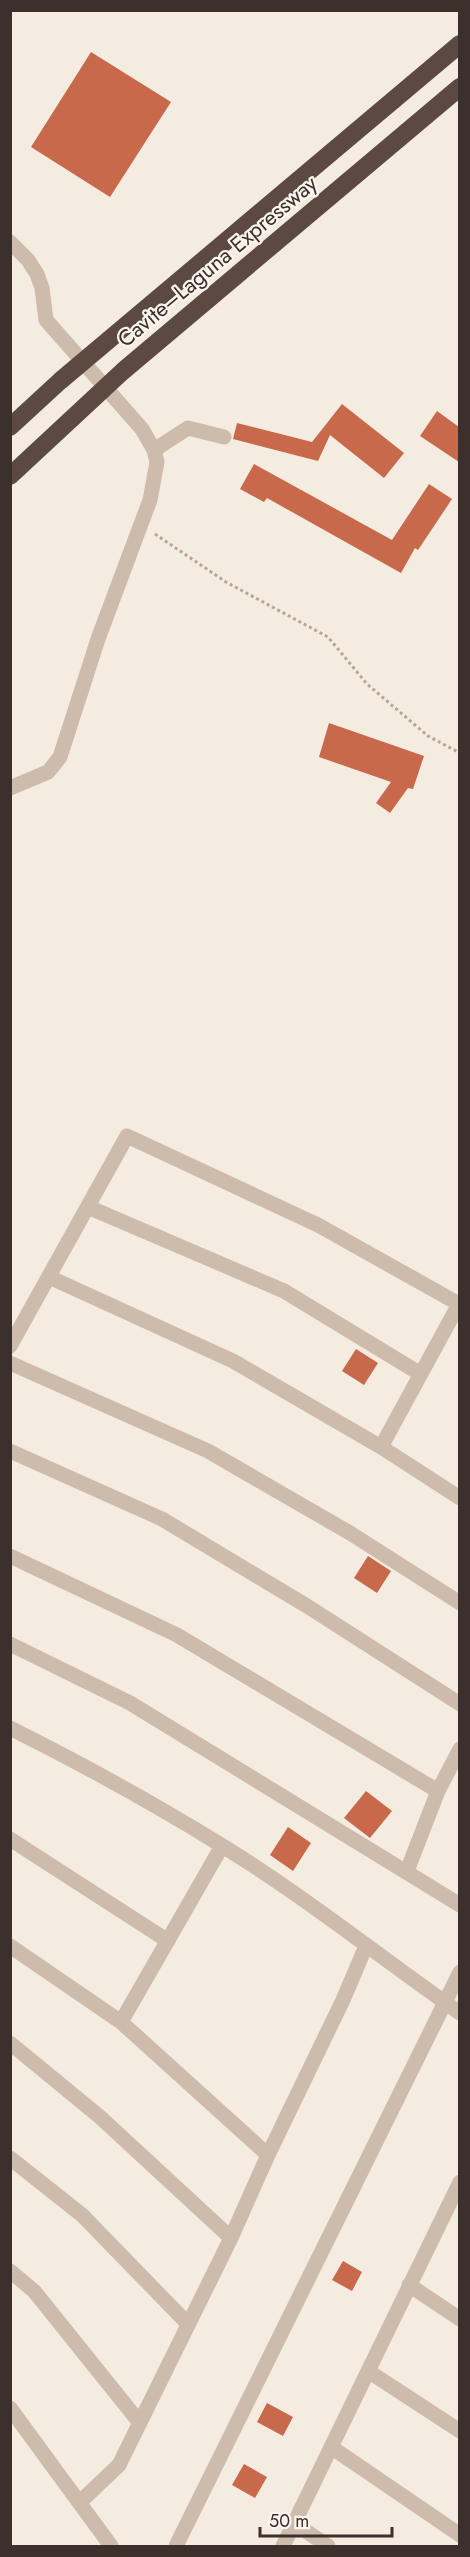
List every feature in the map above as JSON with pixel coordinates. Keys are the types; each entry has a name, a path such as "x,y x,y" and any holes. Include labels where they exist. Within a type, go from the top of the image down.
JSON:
{"highway":[{"name":"Cavite–Laguna Expressway","path":"10,427 60,381 459,44"},
{"name":"Cavite–Laguna Expressway","path":"10,476 123,371 459,87"}],"street":[{"path":"10,243 28,260 37,274 42,288 44,312 50,325 142,429 154,450 157,470 142,523 98,639 60,757 48,771 10,788"},
{"path":"154,450 188,428 224,437"},
{"path":"10,1346 126,1136 318,1225 459,1304 419,1373 381,1447"},
{"path":"88,1207 284,1291 419,1373"},
{"path":"49,1277 233,1361 381,1447 459,1498"},
{"path":"10,1363 208,1451 350,1533 459,1603"},
{"path":"10,1451 162,1519 307,1606 459,1704"},
{"path":"10,1556 177,1635 438,1791"},
{"path":"10,1644 130,1702 459,1905"},
{"path":"10,1728 69,1757 222,1846 459,2013"},
{"path":"407,1871 438,1791 459,1749"},
{"path":"10,1839 168,1941"},
{"path":"121,2022 222,1846"},
{"path":"10,1946 121,2022 268,2155"},
{"path":"80,2502 119,2465 231,2238 366,1946"},
{"path":"176,2547 459,1972"},
{"path":"10,2043 100,2117 231,2238"},
{"path":"10,2158 82,2215 188,2324"},
{"path":"283,2547 409,2285 453,2212 459,2182"},
{"path":"10,2271 34,2291 140,2423"},
{"path":"409,2285 459,2319"},
{"path":"368,2371 459,2431"},
{"path":"10,2408 111,2547"},
{"path":"331,2447 459,2535"},
{"path":"294,2523 328,2547"}],"path":[{"path":"142,523 159,538 226,582 328,638 367,684 428,736 459,753"}],"building":[{"path":"91,52 171,102 110,197 31,147"},
{"path":"342,404 404,453 384,478 330,435 318,461 233,439 237,423 312,442"},
{"path":"437,411 459,427 459,462 420,436"},
{"path":"254,464 392,540 429,484 452,499 418,550 415,548 401,573 267,498 264,502 240,489"},
{"path":"329,723 424,756 413,789 408,788 390,813 376,803 391,782 319,757"},
{"path":"356,1349 378,1363 364,1385 342,1371"},
{"path":"368,1556 391,1571 377,1593 354,1578"},
{"path":"366,1791 392,1811 370,1838 344,1818"},
{"path":"288,1827 311,1843 293,1871 270,1855"},
{"path":"343,2261 362,2272 352,2291 332,2280"},
{"path":"267,2403 293,2417 283,2436 257,2422"},
{"path":"244,2464 267,2477 255,2498 232,2485"}]}
